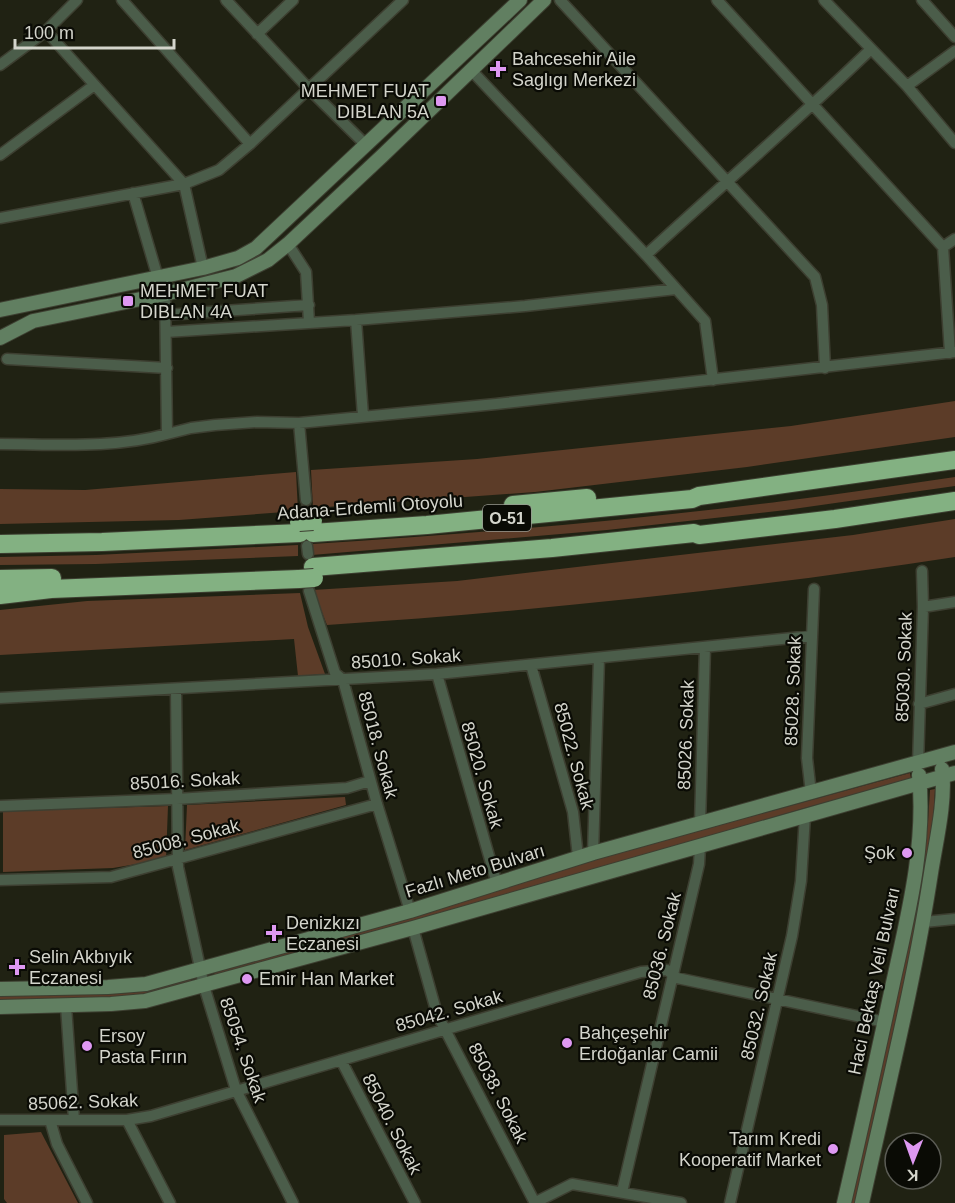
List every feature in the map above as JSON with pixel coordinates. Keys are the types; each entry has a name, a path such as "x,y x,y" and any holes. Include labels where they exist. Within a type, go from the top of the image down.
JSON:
{"highway":[{"path":"0,595 307,554 441,512 689,487 699,496 955,460"},
{"name":"Adana-Erdemli Otoyolu","path":"0,579 307,554 552,548 694,533 699,535 835,519 955,501"},
{"path":"0,532 307,554"},
{"name":"Adana-Erdemli Otoyolu","path":"0,544 102,542 307,554"}],"main road":[{"path":"0,338 33,321 165,294 236,276 268,260 288,244 472,71 544,0"},
{"path":"0,310 203,268 238,258 256,248 513,2"},
{"name":"Fazlı Meto Bulvarı","path":"0,989 146,984 410,911 578,857 955,752"},
{"name":"Haci Bektaş Veli Bulvarı","path":"862,1203 924,922 949,774 940,757"},
{"name":"Haci Bektaş Veli Bulvarı","path":"844,1203 909,912 919,848 921,812 918,764"},
{"name":"Fazlı Meto Bulvarı","path":"0,1007 145,1001 700,847 949,774"}],"street":[{"path":"0,65 46,31 77,0"},
{"path":"122,0 250,144"},
{"path":"226,0 309,89 366,145"},
{"path":"257,34 293,0"},
{"path":"0,218 184,184 219,170 250,144 403,0"},
{"path":"560,0 815,277 822,305 825,368"},
{"path":"0,444 110,444 149,439 191,428 215,425 257,422 299,423 952,353 943,247 717,0"},
{"path":"824,0 907,86 955,141"},
{"path":"922,0 955,37"},
{"path":"46,31 93,86 184,184 203,268"},
{"path":"646,255 726,180 813,105 871,49"},
{"path":"907,86 955,51"},
{"path":"472,71 646,255 705,321 713,380"},
{"path":"0,155 93,86"},
{"path":"133,193 158,278"},
{"path":"943,247 955,239"},
{"path":"288,244 306,272 309,322"},
{"path":"166,332 525,306 676,289"},
{"path":"165,294 167,434"},
{"path":"166,315 309,305"},
{"path":"356,320 363,416"},
{"path":"7,359 167,368"},
{"path":"299,423 306,500"},
{"name":"85018. Sokak","path":"307,554 335,673 343,680 370,781 410,911"},
{"name":"85030. Sokak","path":"918,764 922,571"},
{"name":"85028. Sokak","path":"811,793 807,758 814,589"},
{"path":"923,607 955,602"},
{"name":"85010. Sokak","path":"0,698 436,674 812,636"},
{"name":"85026. Sokak","path":"700,824 705,647"},
{"path":"593,853 599,658"},
{"name":"85022. Sokak","path":"531,665 573,812 578,857"},
{"name":"85020. Sokak","path":"436,674 496,884"},
{"name":"85054. Sokak","path":"176,690 177,859 204,986 236,1090 293,1203"},
{"path":"919,704 955,694"},
{"name":"85016. Sokak","path":"0,806 177,799 347,788 370,781"},
{"name":"85008. Sokak","path":"0,880 111,877 377,804"},
{"name":"85032. Sokak","path":"730,1203 792,936 801,881 805,815"},
{"name":"85036. Sokak","path":"622,1192 699,864 700,847"},
{"path":"924,922 955,919"},
{"name":"85038. Sokak","path":"413,928 437,1014 535,1203"},
{"name":"85042. Sokak","path":"236,1090 641,972 667,970 677,978 885,1022"},
{"path":"66,1006 74,1120"},
{"name":"85040. Sokak","path":"341,1060 415,1203"},
{"name":"85062. Sokak","path":"0,1120 127,1120 151,1116 236,1090"},
{"path":"50,1120 57,1144 87,1203"},
{"path":"127,1120 170,1203"},
{"path":"535,1203 572,1184 681,1203"}],"shaded area":[{"path":"955,401 955,437 747,467 535,492 313,508 311,470 477,459 791,426"},
{"path":"296,472 298,511 179,520 0,524 0,489 85,490"},
{"path":"955,477 955,486 786,510 607,530 312,555 312,544 666,515"},
{"path":"955,519 955,557 642,598 327,625 313,590 457,581 853,535"},
{"path":"298,545 298,556 96,564 0,565 0,557 96,555"},
{"path":"300,593 308,627 325,674 298,676 294,639 0,655 0,610 87,601"},
{"path":"910,773 911,779 801,809 607,868 215,976 214,972 603,857"},
{"path":"935,789 933,821 916,930 855,1203 851,1203 911,929 928,822 930,790"},
{"path":"345,797 346,805 185,850 187,805"},
{"path":"168,806 166,859 113,868 3,872 3,811"},
{"path":"190,979 192,983 131,997 0,1001 0,996 130,993"},
{"path":"41,1132 78,1203 7,1203 4,1199 4,1135"}],"tunnel":[{"path":"306,500 307,527"}],"place":[{"name":"Bahcesehir Aile Saglıgı Merkezi","path":"498,69"},
{"name":"MEHMET FUAT DIBLAN 5A","path":"441,101"},
{"name":"MEHMET FUAT DIBLAN 4A","path":"128,301"},
{"name":"Şok","path":"907,853"},
{"name":"Denizkızı Eczanesi","path":"274,933"},
{"name":"Selin Akbıyık Eczanesi","path":"17,967"},
{"name":"Emir Han Market","path":"247,979"},
{"name":"Bahçeşehir Erdoğanlar Camii","path":"567,1043"},
{"name":"Ersoy Pasta Fırın","path":"87,1046"},
{"name":"Tarım Kredi Kooperatif Market","path":"833,1149"}]}
